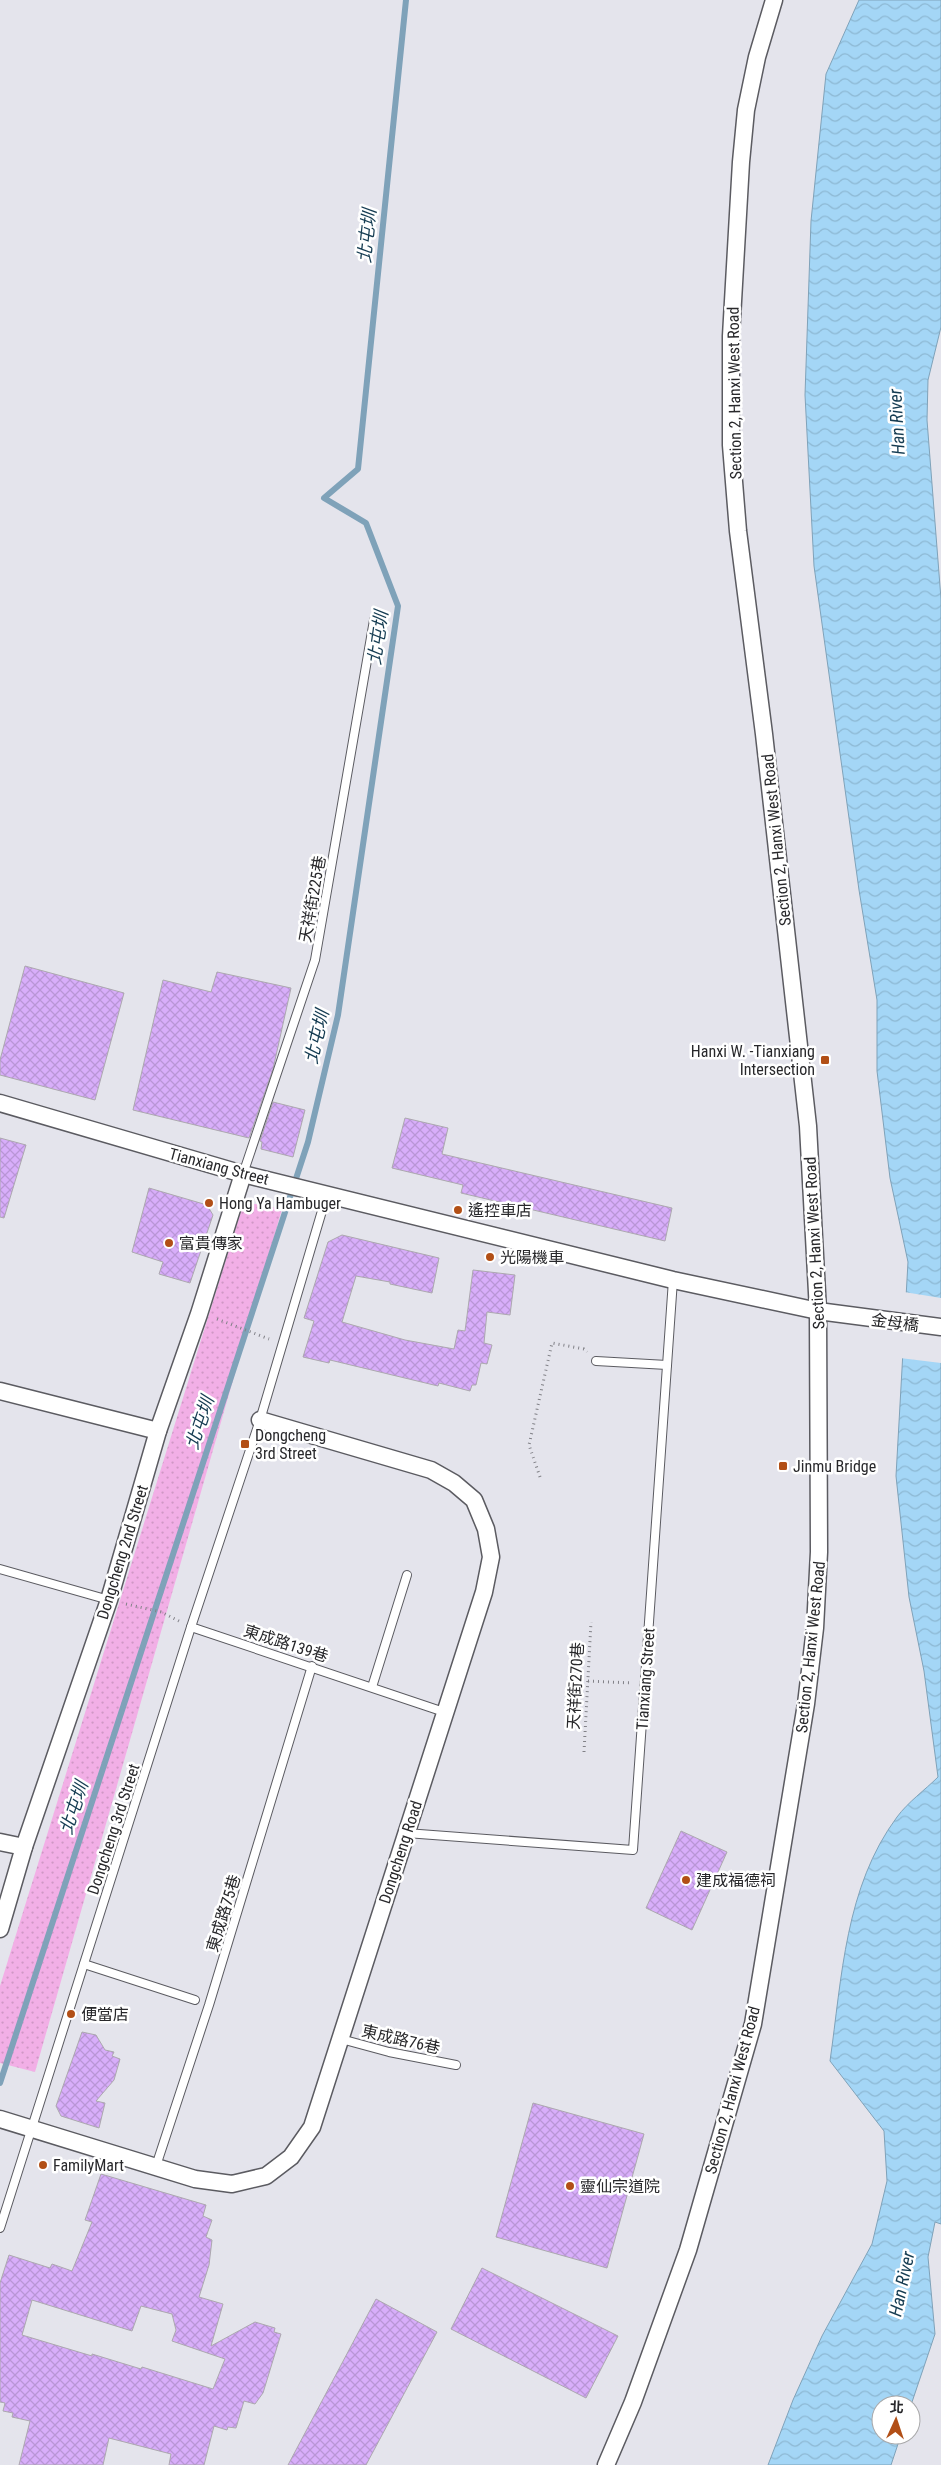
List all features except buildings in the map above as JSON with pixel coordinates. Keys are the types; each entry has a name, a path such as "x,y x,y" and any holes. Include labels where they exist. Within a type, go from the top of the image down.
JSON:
{"street":[{"name":"Section 2, Hanxi West Road","path":"606,2465 633,2402 688,2250 753,2024 806,1704 820,1552 818,1311 808,1126 764,734 738,531 731,444 731,336 741,162 746,110 756,58 774,0"},
{"name":"Tianxiang Street","path":"0,1103 243,1174 673,1280 849,1316"},
{"name":"Dongcheng 2nd Street","path":"0,1929 24,1847 109,1600 158,1431 199,1314 243,1174"},
{"name":"金母橋","path":"849,1316 941,1327"},
{"path":"0,1391 158,1431"},
{"name":"Dongcheng Road","path":"0,2119 195,2179 232,2184 266,2176 291,2157 312,2127 484,1592 490,1557 486,1529 474,1500 454,1483 431,1470 260,1420"},
{"path":"0,1842 24,1847"}],"lane":[{"name":"天祥街225巷","path":"243,1174 315,960 374,620"},
{"name":"Dongcheng 3rd Street","path":"0,2228 191,1627 260,1420 327,1194"},
{"name":"Tianxiang Street","path":"406,1833 633,1850 673,1280"},
{"path":"596,1361 667,1366"},
{"path":"0,1569 109,1600"},
{"path":"372,1687 407,1576"},
{"name":"東成路139巷","path":"191,1627 312,1666 444,1712"},
{"name":"東成路75巷","path":"156,2166 209,2005 312,1666"},
{"path":"84,1964 195,2000"},
{"name":"東成路76巷","path":"340,2039 389,2052 456,2065"}],"path":[{"path":"222,1321 282,1344"},
{"path":"540,1477 530,1445 552,1344 584,1349 596,1361"},
{"path":"134,1606 161,1612 191,1627"},
{"name":"天祥街270巷","path":"584,1752 591,1622"},
{"path":"588,1681 645,1684"}],"shaded area":[{"path":"244,1202 282,1209 35,2072 0,2063 0,1986"}],"water":[{"name":"Han River","path":"859,0 941,0 941,327 928,380 927,420 941,599 941,2224 935,2222 928,2257 935,2334 914,2395 871,2395 871,2445 898,2445 891,2465 768,2465 793,2400 822,2336 872,2244 887,2181 884,2131 830,2061 843,1965 856,1903 866,1873 880,1844 897,1817 911,1801 938,1777 924,1671 909,1597 896,1476 908,1262 890,1178 877,1071 877,1000 859,890 814,566 805,395 811,221 826,74"}],"pier":[{"path":"904,1292 941,1298 941,1363 900,1358"}],"waterway":[{"name":"北屯圳","path":"0,2083 308,1142 338,1015 398,606 366,523 324,498 358,469 406,0"}],"place":[{"name":"Hanxi W. -Tianxiang Intersection","path":"825,1060"},
{"name":"Hong Ya Hambuger","path":"209,1203"},
{"name":"遙控車店","path":"458,1210"},
{"name":"富貴傳家","path":"169,1243"},
{"name":"光陽機車","path":"490,1257"},
{"name":"Dongcheng 3rd Street","path":"245,1444"},
{"name":"Jinmu Bridge","path":"783,1466"},
{"name":"建成福德祠","path":"686,1880"},
{"name":"便當店","path":"71,2014"},
{"name":"FamilyMart","path":"43,2165"},
{"name":"靈仙宗道院","path":"570,2186"}]}
